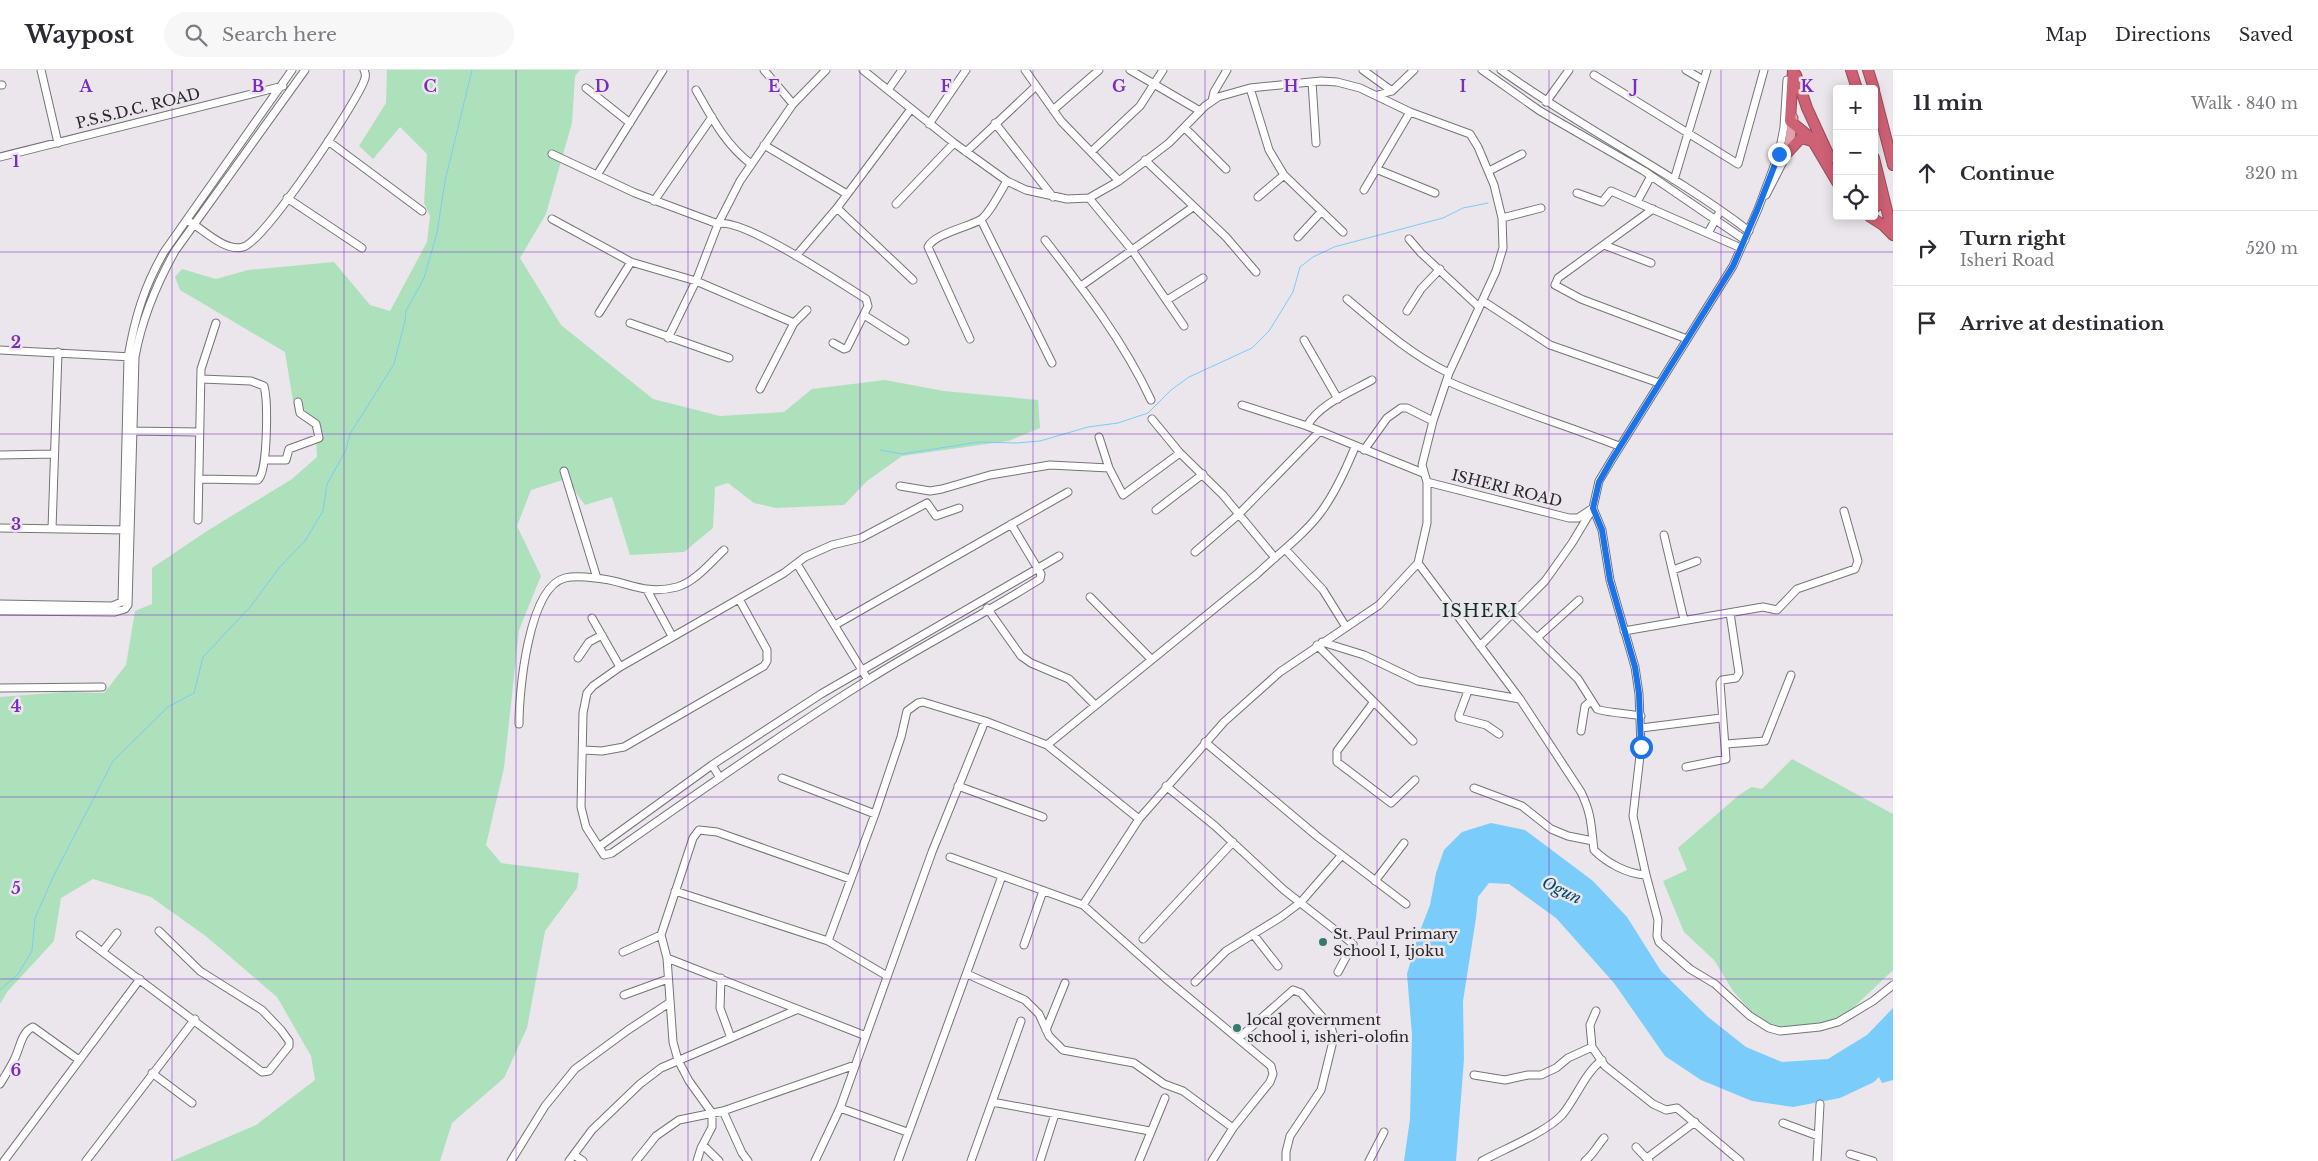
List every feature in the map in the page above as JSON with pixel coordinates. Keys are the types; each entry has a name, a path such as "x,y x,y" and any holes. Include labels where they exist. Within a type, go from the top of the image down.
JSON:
{"highway":[{"path":"1851,70 1855,85"},
{"path":"1868,70 1872,85"},
{"path":"1792,73 1790,121 1813,142 1833,175"},
{"path":"1792,73 1833,162"},
{"path":"1878,106 1893,165"},
{"path":"1788,152 1801,138 1813,142"},
{"path":"1878,174 1881,198 1878,202"},
{"path":"1878,174 1893,236"},
{"path":"1876,220 1888,228 1893,236"}],"main road":[{"path":"1788,152 1793,125"}],"street":[{"path":"50,70 42,71 58,143"},
{"path":"190,222 292,70"},
{"path":"0,611 115,612 123,605 135,319 147,284 164,252 190,222 292,90 305,70"},
{"path":"190,222 228,246 243,247 249,245 288,198 328,141 364,82 366,76 364,70"},
{"path":"597,175 663,70"},
{"path":"764,70 793,104"},
{"path":"668,338 696,281 718,224 750,164 793,104 826,70"},
{"path":"863,70 929,124 1007,181 1026,190 1053,197 1078,200 1089,198 1119,181 1185,128 1212,101 1250,88 1312,82 1337,82 1378,95 1410,112 1470,134 1489,171 1502,218 1502,257 1449,373 1424,454 1423,473 1427,482 1427,523 1418,562 1379,605 1320,644 1242,703 1166,786 1139,819 1083,905"},
{"path":"888,90 902,70"},
{"path":"929,124 966,70"},
{"path":"1025,70 1052,110 1119,181"},
{"path":"1052,110 1099,70"},
{"path":"1130,70 1200,111"},
{"path":"1091,152 1130,118 1163,70"},
{"path":"1212,101 1214,92 1227,70"},
{"path":"1363,70 1392,91"},
{"path":"1378,95 1392,91 1414,70"},
{"path":"1482,70 1558,122 1651,176 1745,240"},
{"path":"1501,70 1563,113 1721,210 1749,231"},
{"path":"1546,102 1570,70"},
{"path":"1686,70 1703,80"},
{"path":"1674,180 1686,133 1706,70"},
{"path":"1594,75 1738,164 1764,70"},
{"path":"1480,646 1545,581 1572,543 1593,508 1599,482 1619,446 1733,266 1758,208 1782,138 1792,73"},
{"path":"1312,82 1316,143"},
{"path":"283,86 292,90"},
{"name":"P.S.S.D.C. ROAD","path":"0,157 283,86"},
{"path":"966,152 1036,86"},
{"path":"586,88 630,123"},
{"path":"1250,88 1269,150 1284,176 1343,232"},
{"path":"696,90 728,143 750,164"},
{"path":"796,256 837,208 911,109"},
{"path":"1364,190 1410,112"},
{"path":"1558,122 1563,113"},
{"path":"654,201 712,118"},
{"path":"995,123 1053,197"},
{"path":"1185,128 1226,169"},
{"path":"328,141 422,211"},
{"path":"896,204 954,143"},
{"path":"764,145 847,194"},
{"path":"1758,208 1772,186 1788,152"},
{"path":"552,154 654,201 718,224 724,222 733,225 796,256 868,301 864,315 847,348 844,349 833,343"},
{"path":"1489,171 1522,154"},
{"path":"1145,160 1236,247 1256,272"},
{"path":"1376,169 1435,193"},
{"path":"1258,197 1284,176"},
{"path":"1637,202 1651,176"},
{"path":"970,339 928,247 930,243 950,232 982,220 1007,181"},
{"path":"1578,193 1602,202 1611,191 1741,248"},
{"path":"288,198 362,248"},
{"path":"1089,198 1132,250 1184,326"},
{"path":"1081,286 1193,206"},
{"path":"837,208 913,280"},
{"path":"1502,218 1541,208"},
{"path":"1653,209 1558,278 1555,285 1580,299 1687,339"},
{"path":"1708,233 1721,210"},
{"path":"1298,237 1322,212"},
{"path":"552,219 631,262 696,281 794,323"},
{"path":"982,220 1052,363"},
{"path":"1410,239 1420,253 1481,304 1550,345 1659,383"},
{"path":"1045,240 1081,286 1134,366 1151,400"},
{"path":"1604,245 1652,263"},
{"path":"598,313 631,262"},
{"path":"1406,311 1421,289 1440,268"},
{"path":"1167,300 1203,278"},
{"path":"1347,299 1414,352 1449,373"},
{"path":"760,389 794,323 807,310"},
{"path":"864,315 904,341"},
{"path":"198,520 201,379 203,361 216,323"},
{"path":"630,323 668,338 730,358"},
{"path":"1304,340 1338,399"},
{"path":"0,350 132,357"},
{"path":"52,529 58,352"},
{"path":"199,479 258,480 263,473 265,460 264,386 251,382 201,379"},
{"path":"1307,426 1312,418 1338,399 1372,380"},
{"path":"1447,381 1486,398 1550,419 1619,446"},
{"path":"265,460 286,460 289,449 319,438 316,424 300,413 298,402"},
{"path":"1242,405 1307,426 1423,473"},
{"path":"1364,450 1387,418 1401,408 1406,408 1433,421"},
{"path":"1152,419 1180,453 1223,495 1274,558"},
{"path":"130,431 199,432"},
{"path":"1195,552 1238,515 1319,432"},
{"path":"1099,437 1109,468 1120,493 1125,495 1180,453"},
{"path":"1047,745 1257,574 1284,549 1322,511 1355,447"},
{"path":"0,455 54,454"},
{"path":"900,486 930,491 990,475 1050,465 1109,468"},
{"path":"564,471 597,578"},
{"path":"1156,510 1203,474"},
{"name":"ISHERI ROAD","path":"1427,482 1569,518 1578,518 1593,508"},
{"path":"835,625 1068,492"},
{"path":"959,508 936,516 930,504 925,503 861,538 816,551 797,564 620,667 587,693 583,713 582,820 602,852 608,856 720,778 868,680 990,611 1040,579 1041,574 1011,524"},
{"path":"1593,508 1602,530 1610,580 1635,667 1642,728 1633,816 1658,920 1657,936 1659,942 1690,969 1715,984 1750,1016 1769,1028 1784,1032 1838,1022 1873,1001 1893,985"},
{"path":"1624,631 1763,607 1777,610 1796,589 1857,567 1858,561 1844,511"},
{"path":"0,528 127,530"},
{"path":"1664,535 1684,620"},
{"path":"1284,549 1323,590 1346,627"},
{"path":"519,724 527,646 533,620 540,602 560,581 565,578 597,578 647,590 678,587 690,582 724,550"},
{"path":"600,846 712,765 822,694 1059,556"},
{"path":"1673,570 1698,561"},
{"path":"1418,562 1520,699 1581,792 1590,816 1594,850 1608,862 1634,873 1646,875"},
{"path":"797,564 868,680"},
{"path":"647,590 672,636"},
{"path":"1090,597 1151,659"},
{"path":"583,750 602,751 624,747 764,666 767,661 767,650 739,598"},
{"path":"1538,637 1579,600"},
{"path":"983,601 1010,643 1021,656 1031,664 1068,679 1095,705"},
{"path":"0,604 70,607 123,605"},
{"path":"1686,767 1726,760 1726,744 1721,718 1720,682 1736,678 1739,673 1730,613"},
{"path":"1513,614 1578,679 1591,700 1602,712 1615,711 1641,716"},
{"path":"592,618 620,667"},
{"path":"578,658 589,642 602,635"},
{"path":"1320,644 1364,655 1418,681 1520,699"},
{"path":"1320,644 1373,703 1413,741"},
{"path":"1726,744 1764,741 1792,676"},
{"path":"0,688 11,686 102,687"},
{"path":"1468,691 1459,715 1460,718 1486,725 1499,734"},
{"path":"1581,731 1585,706 1591,700"},
{"path":"828,941 875,814 901,736 907,711 912,706 923,702 985,721 1047,745 1139,819"},
{"path":"1373,703 1337,750 1337,762 1391,803 1415,780"},
{"path":"1642,728 1721,718"},
{"path":"815,1161 840,1108 958,786 985,721"},
{"path":"1206,742 1341,856 1406,904"},
{"path":"712,765 720,778"},
{"path":"782,778 875,814"},
{"path":"958,786 1043,817"},
{"path":"1166,786 1233,842 1284,890 1353,944 1338,972"},
{"path":"1474,788 1522,806 1551,829 1568,836 1593,841"},
{"path":"697,1161 712,1127 712,1113 678,1060 671,1032 667,958 661,936 693,838 699,830 704,829 732,837 850,879"},
{"path":"1143,939 1233,842"},
{"path":"1375,881 1404,843"},
{"path":"1195,982 1226,951 1301,902 1341,856"},
{"path":"950,857 1083,905 1165,978 1240,1037 1271,1066 1273,1074 1270,1082 1233,1128 1212,1161"},
{"path":"898,1161 1002,876"},
{"path":"675,891 828,941 887,976"},
{"path":"1024,945 1043,891"},
{"path":"80,935 104,951 264,1073 269,1071 290,1046 289,1041 281,1030 262,1010 200,970 159,931"},
{"path":"104,951 117,933"},
{"path":"1253,934 1278,966"},
{"path":"623,952 661,936"},
{"path":"667,958 866,1036"},
{"path":"967,974 1025,1000 1039,1014 1049,1036 1063,1050 1134,1062 1164,1084 1183,1091 1233,1128"},
{"path":"721,978 720,1008 731,1038"},
{"path":"0,1158 4,1161 140,979"},
{"path":"624,995 668,979"},
{"path":"1046,1030 1065,983"},
{"path":"1240,1037 1293,990 1301,993 1333,1031 1334,1042 1320,1090 1290,1136 1286,1161"},
{"path":"511,1161 545,1106 575,1069 621,1034 669,1003"},
{"path":"583,1161 572,1158 592,1130 640,1084 661,1068 796,1010"},
{"path":"1596,1011 1590,1025 1592,1047 1605,1066 1653,1104 1666,1110 1677,1108 1740,1161"},
{"path":"86,1161 194,1019"},
{"path":"971,1161 1021,1021"},
{"path":"0,1084 15,1058 20,1043 30,1028 36,1028 79,1060"},
{"path":"1474,1075 1505,1080 1528,1075 1541,1075 1556,1068 1568,1058 1592,1047"},
{"path":"1482,1161 1560,1117 1570,1105 1591,1069 1602,1060"},
{"path":"636,1161 656,1136 669,1126 690,1116 723,1110 855,1065"},
{"path":"152,1073 192,1102"},
{"path":"1139,1161 1165,1098"},
{"path":"992,1102 1150,1131"},
{"path":"1817,1161 1820,1104"},
{"path":"840,1108 908,1132"},
{"path":"723,1110 742,1153 748,1161"},
{"path":"1040,1161 1055,1114"},
{"path":"1636,1147 1648,1160 1695,1122"},
{"path":"1783,1123 1818,1136"},
{"path":"1369,1161 1384,1132"},
{"path":"1585,1161 1593,1155 1596,1147 1604,1138"},
{"path":"703,1145 719,1161"},
{"path":"1850,1154 1873,1161"}],"green space":[{"path":"387,70 580,70 575,76 572,123 546,214 520,258 561,325 653,399 720,416 784,412 812,389 885,380 944,391 1038,400 1040,428 1008,441 902,456 867,481 844,505 776,508 754,503 728,483 715,487 713,528 684,552 630,555 612,497 585,505 566,479 531,490 517,526 541,576 519,630 504,768 486,845 501,863 579,873 577,888 545,931 527,1028 504,1078 452,1123 440,1161 172,1161 256,1125 315,1080 311,1056 277,997 207,937 151,897 93,879 61,898 54,941 7,992 0,1004 0,697 65,692 104,693 126,665 135,611 152,604 152,568 207,531 292,479 317,457 315,420 295,413 285,352 180,290 175,277 182,269 216,279 248,270 334,262 370,305 390,311 427,242 430,216 424,203 427,154 400,127 373,159 359,146 386,103"},
{"path":"1792,759 1893,814 1893,970 1851,1010 1829,1023 1776,1028 1758,1019 1733,991 1714,960 1684,932 1663,881 1687,870 1678,848 1739,795 1752,787 1762,789"}],"water":[{"name":"Ogun","path":"1491,823 1525,830 1593,881 1627,917 1661,971 1708,1017 1746,1047 1782,1062 1828,1059 1867,1035 1893,1008 1893,1080 1882,1083 1879,1077 1874,1082 1840,1098 1793,1107 1752,1101 1701,1080 1665,1056 1614,983 1556,918 1509,884 1489,883 1478,897 1463,1001 1464,1059 1456,1161 1404,1161 1410,1119 1412,1035 1407,974 1418,936 1430,905 1436,873 1444,850 1462,832"}],"waterway":[{"path":"0,990 18,974 32,951 35,918 54,875 113,761 168,707 194,693 203,657 251,606 279,568 305,541 323,511 327,484 346,450 350,434 394,364 406,311 424,278 437,233 445,181 472,70"},
{"path":"880,450 902,454 979,442 1017,443 1040,441 1088,427 1118,423 1148,413 1171,390 1189,377 1252,348 1269,331 1293,292 1300,267 1313,257 1334,247 1443,218 1463,208 1488,203"}],"place":[{"name":"St. Paul Primary School I, Ijoku","path":"1323,942"},
{"name":"local government school i, isheri-olofin","path":"1237,1028"}],"district":[{"name":"ISHERI","path":"1480,611"}],"route":[{"path":"1641,747 1642,728 1635,667 1610,580 1602,530 1593,508 1599,482 1733,266 1749,231 1779,154"}]}
